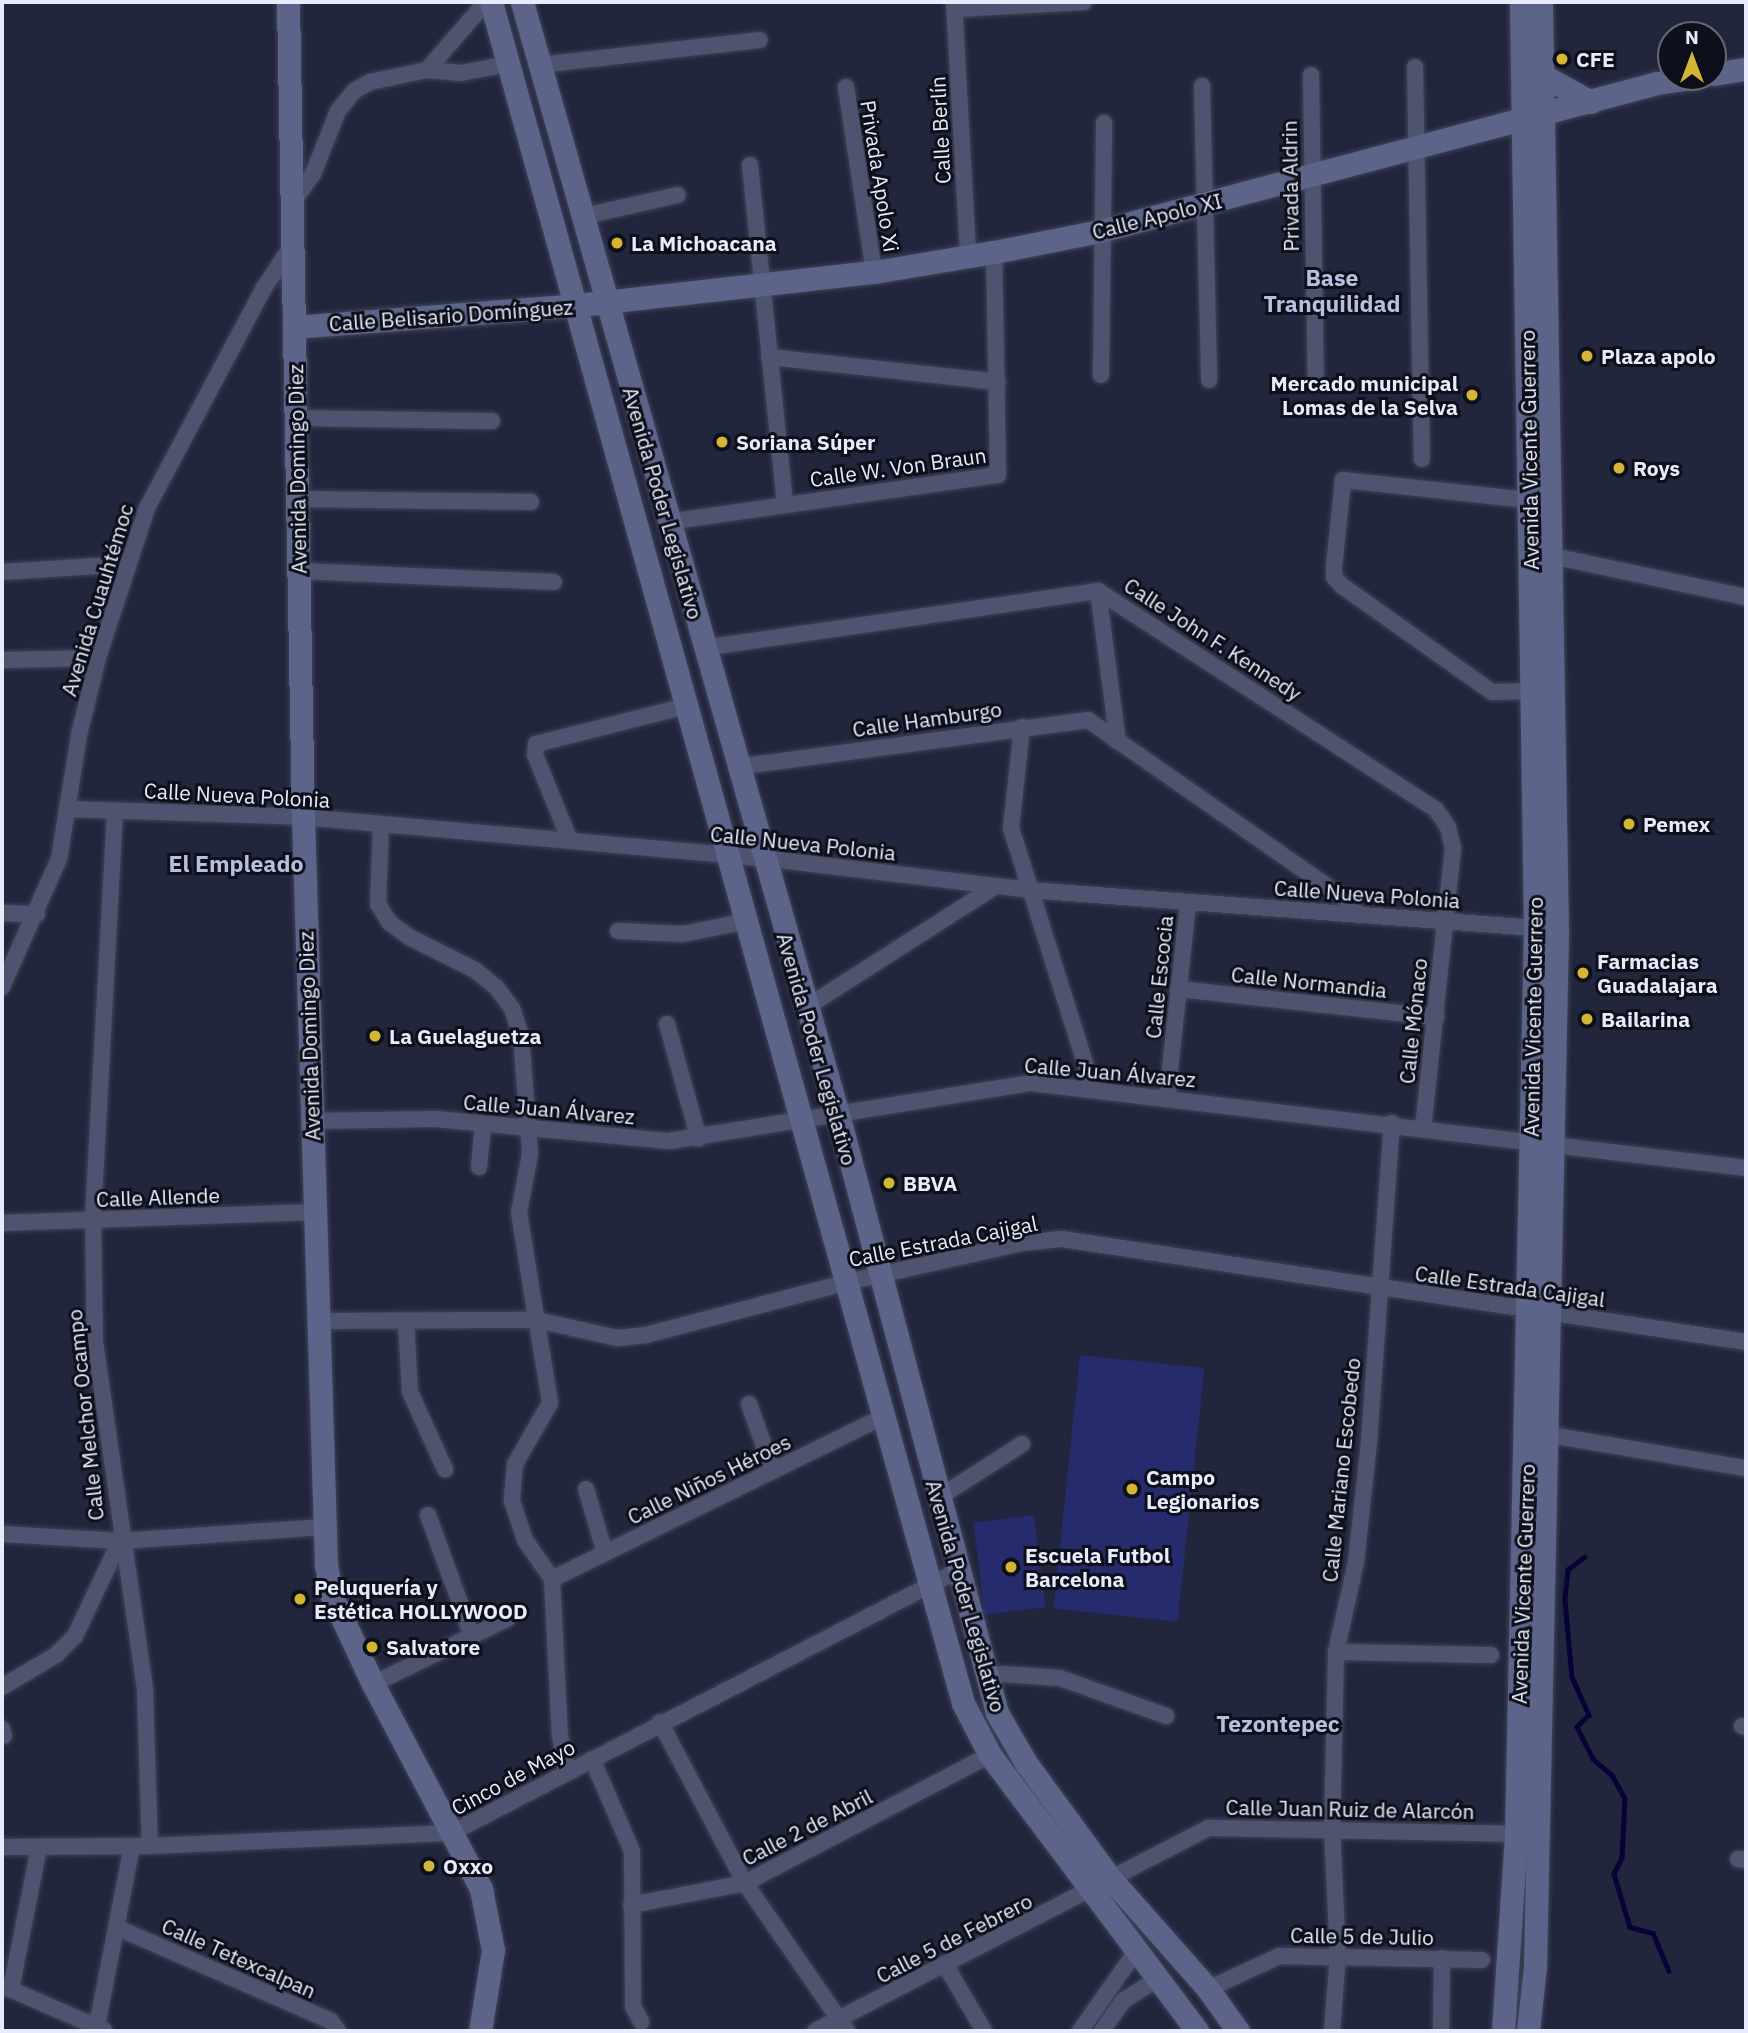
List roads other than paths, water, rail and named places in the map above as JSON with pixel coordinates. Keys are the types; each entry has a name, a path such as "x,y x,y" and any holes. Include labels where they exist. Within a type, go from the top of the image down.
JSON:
{"main road":[{"name":"Avenida Domingo Diez","path":"288,2 291,247 300,499 303,817 325,1527 331,1594 373,1684 481,1889 489,1918 493,1950 480,2031"},
{"name":"Avenida Poder Legislativo","path":"489,2 578,305 686,706 804,1121 963,1703 990,1755 1101,1885 1208,1989 1238,2031"},
{"name":"Avenida Poder Legislativo","path":"522,2 736,767 838,1114 957,1572 997,1713 1101,1885 1136,1951 1197,2031"},
{"name":"Avenida Vicente Guerrero","path":"1521,2 1531,117 1541,501 1532,551 1535,928 1542,1142 1537,1432 1535,1967 1528,2031"},
{"name":"Avenida Vicente Guerrero","path":"1531,117 1542,75 1541,2"},
{"path":"1727,72 1746,69"},
{"path":"1542,75 1591,102"},
{"name":"Calle Apolo XI","path":"607,302 874,272 1100,231 1657,86"},
{"name":"Calle Belisario Domínguez","path":"294,327 607,302"},
{"name":"Avenida Vicente Guerrero","path":"1541,501 1554,556 1558,931 1542,1142"},
{"name":"Avenida Vicente Guerrero","path":"1503,2031 1537,1432"}],"street":[{"path":"427,70 489,2"},
{"path":"955,6 1084,2"},
{"name":"Calle Berlín","path":"955,6 968,256"},
{"path":"540,65 760,40"},
{"path":"292,202 313,174 338,111 354,91 378,80 427,70 461,73 508,64"},
{"path":"1415,67 1422,459"},
{"name":"Privada Aldrin","path":"1311,75 1309,177 1316,381"},
{"path":"1202,86 1209,380"},
{"name":"Privada Apolo Xi","path":"845,87 874,272"},
{"path":"1101,374 1100,231 1104,123"},
{"path":"750,165 785,504"},
{"path":"584,216 678,195"},
{"name":"Avenida Cuauhtémoc","path":"3,979 37,914 59,859 98,657 147,508 264,288 291,247"},
{"name":"Calle W. Von Braun","path":"667,522 998,475 994,252"},
{"path":"769,357 998,382"},
{"path":"296,418 492,421"},
{"path":"1534,691 1492,692 1341,585 1334,578 1334,567 1343,481 1541,501"},
{"path":"300,499 531,502"},
{"path":"1532,551 1746,597"},
{"path":"2,572 128,564"},
{"path":"300,571 554,582"},
{"path":"1098,591 1118,742"},
{"name":"Calle John F. Kennedy","path":"704,648 1098,591 1436,810 1448,827 1453,848 1445,919"},
{"path":"2,660 98,657"},
{"path":"570,841 536,755 536,744 686,706"},
{"name":"Calle Hamburgo","path":"736,767 1088,720 1344,898 1357,913"},
{"path":"1022,727 1011,828 1093,1088"},
{"name":"Calle Nueva Polonia","path":"67,809 303,817 762,858 1029,890 1445,919 1535,928"},
{"name":"Calle Melchor Ocampo","path":"115,811 93,1220 95,1342 120,1541 145,1691 150,1846"},
{"path":"381,824 378,904 390,923 411,938 475,970 512,1009 525,1060 529,1129 519,1213 550,1403 515,1464 512,1501 525,1540 552,1579 560,1735 567,1773"},
{"path":"805,1008 996,886"},
{"name":"Calle Escocia","path":"1167,1097 1188,903"},
{"path":"2,913 37,914"},
{"name":"Calle Mónaco","path":"1423,1127 1445,919"},
{"path":"618,931 683,934 747,921"},
{"name":"Calle Normandia","path":"1178,989 1436,1017"},
{"path":"667,1024 699,1139"},
{"name":"Calle Juan Álvarez","path":"312,1121 435,1119 669,1142 1000,1086 1093,1088 1392,1122 1746,1168"},
{"name":"Calle Mariano Escobedo","path":"1332,2031 1338,1955 1332,1829 1336,1653 1356,1562 1392,1122"},
{"path":"479,1167 483,1125"},
{"name":"Calle Allende","path":"2,1223 315,1212"},
{"name":"Calle Estrada Cajigal","path":"318,1321 537,1320 617,1338 646,1335 848,1282 1021,1243 1062,1239 1378,1289 1540,1310 1746,1342"},
{"path":"406,1321 410,1392 444,1469"},
{"path":"749,1404 773,1471"},
{"name":"Calle Niños Héroes","path":"552,1579 883,1417"},
{"path":"1537,1432 1746,1468"},
{"path":"938,1498 1022,1444"},
{"path":"586,1489 605,1553"},
{"path":"428,1515 472,1636"},
{"path":"2,1534 120,1541 325,1527"},
{"path":"2,1687 56,1655 75,1636 120,1541"},
{"name":"Cinco de Mayo","path":"2,1846 150,1846 451,1833 660,1722 930,1588 957,1572"},
{"path":"373,1684 508,1619"},
{"path":"1336,1653 1491,1655"},
{"path":"987,1679 1002,1674 1060,1678 1166,1716"},
{"path":"660,1722 745,1883 843,2026"},
{"name":"Calle 2 de Abril","path":"631,1905 745,1883 990,1755"},
{"path":"592,1759 632,1851 633,2006 641,2022"},
{"name":"Calle Juan Ruiz de Alarcón","path":"1101,1885 1208,1828 1516,1834"},
{"path":"39,1847 6,1987 100,2030 132,1846"},
{"name":"Calle 5 de Febrero","path":"815,2031 843,2026 947,1966 1101,1885"},
{"name":"Calle Tetexcalpan","path":"118,1928 331,2021 338,2031"},
{"path":"1080,2031 1136,1951"},
{"name":"Calle 5 de Julio","path":"1208,1989 1279,1956 1338,1955 1482,1960"},
{"path":"1441,2031 1442,1958"},
{"path":"947,1966 984,2031"},
{"path":"1102,2031 1123,2001 1157,1979"}],"waterway":[{"path":"1585,1557 1568,1570 1565,1600 1572,1677 1589,1715 1577,1727 1593,1759 1612,1775 1625,1798 1622,1858 1614,1874 1630,1927 1653,1933 1669,1971"}],"place":[{"name":"CFE","path":"1562,59"},
{"name":"La Michoacana","path":"617,243"},
{"name":"Plaza apolo","path":"1587,356"},
{"name":"Mercado municipal Lomas de la Selva","path":"1472,395"},
{"name":"Soriana Súper","path":"722,442"},
{"name":"Roys","path":"1619,468"},
{"name":"Pemex","path":"1629,824"},
{"name":"Farmacias Guadalajara","path":"1583,973"},
{"name":"Bailarina","path":"1587,1019"},
{"name":"La Guelaguetza","path":"375,1036"},
{"name":"BBVA","path":"889,1183"},
{"name":"Campo Legionarios","path":"1132,1489"},
{"name":"Escuela Futbol Barcelona","path":"1011,1567"},
{"name":"Peluquería y Estética HOLLYWOOD","path":"300,1599"},
{"name":"Salvatore","path":"372,1647"},
{"name":"Oxxo","path":"429,1866"}],"district":[{"name":"Base Tranquilidad","path":"1332,290"},
{"name":"El Empleado","path":"236,863"},
{"name":"Tezontepec","path":"1278,1723"}]}
